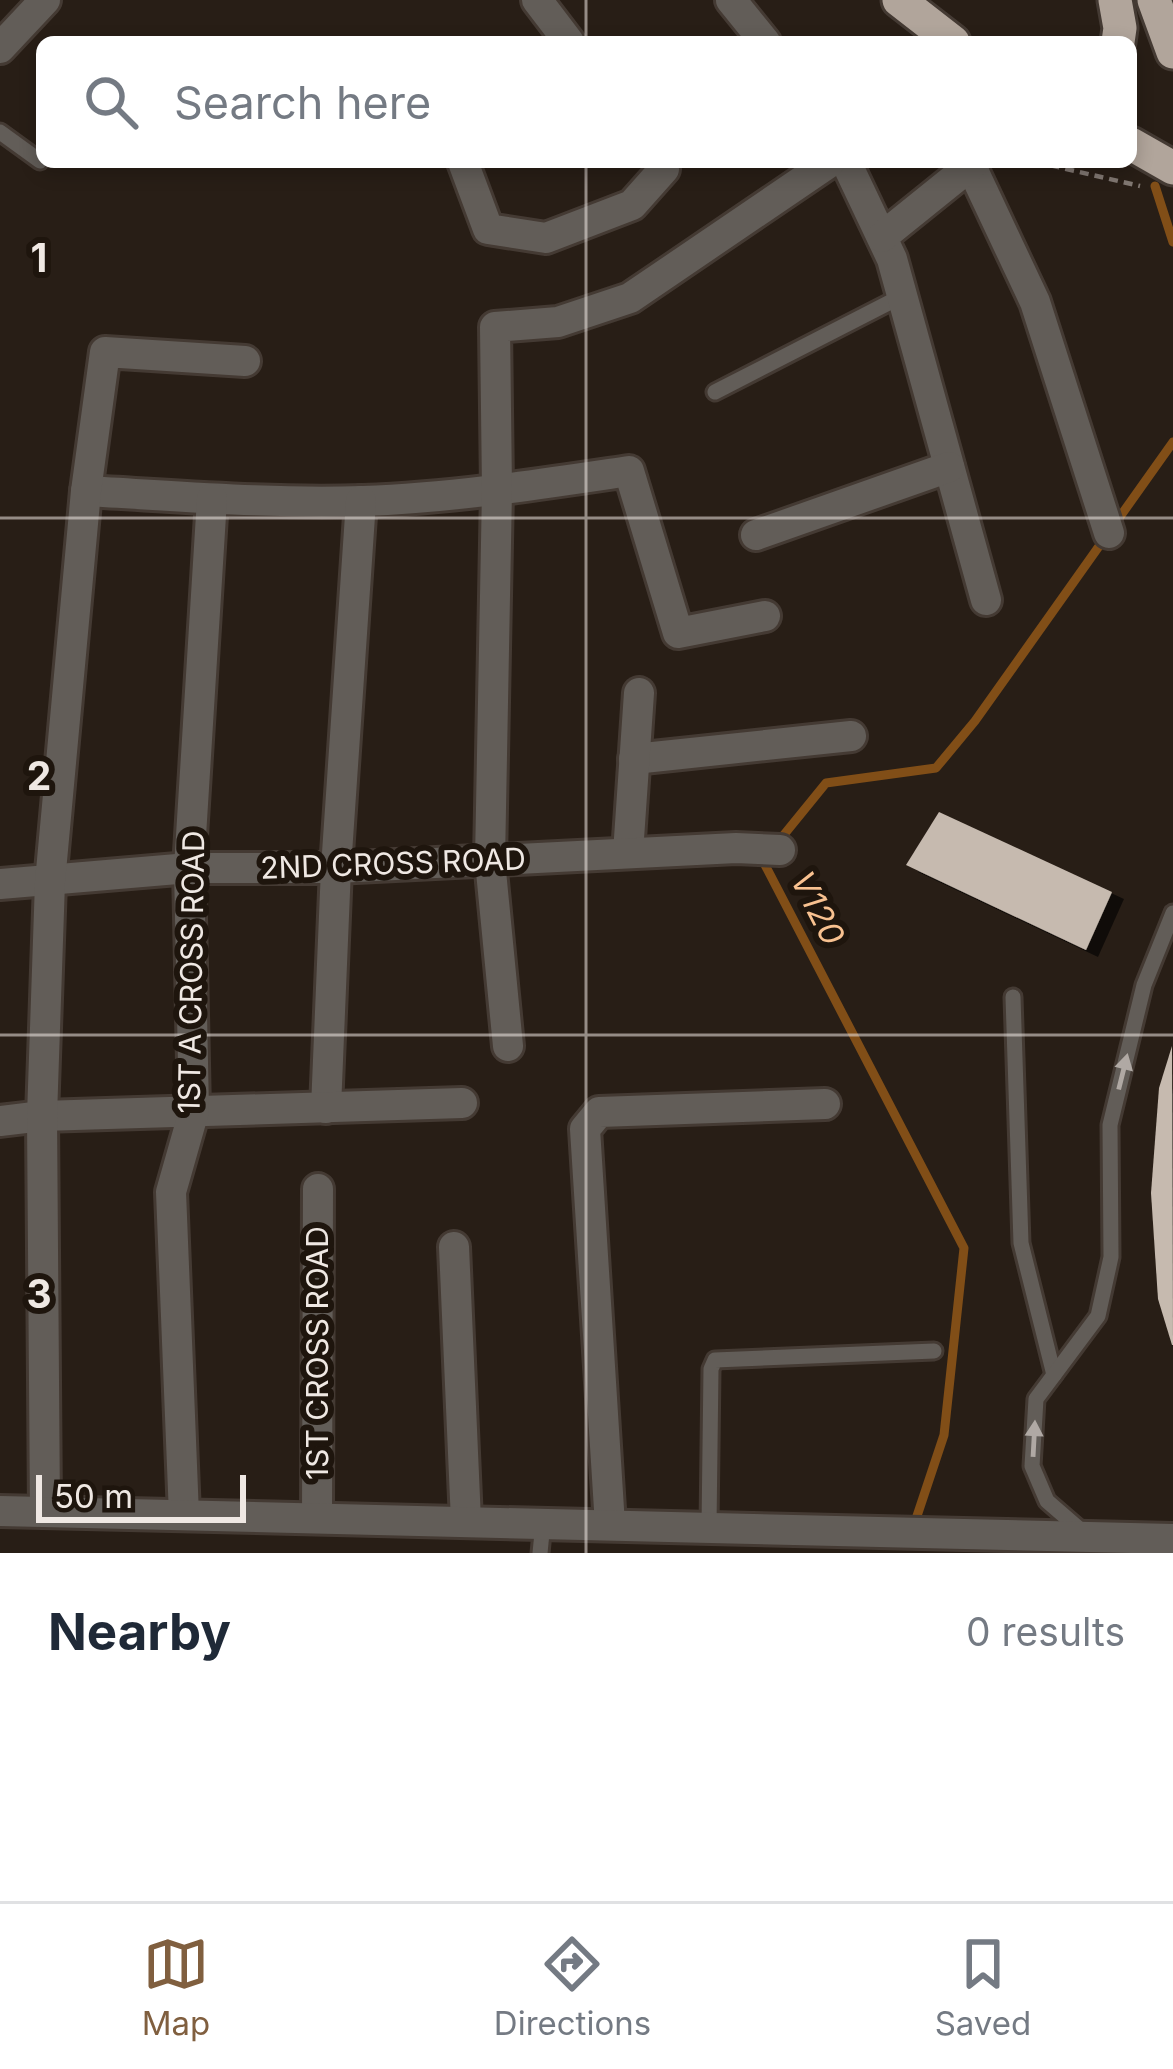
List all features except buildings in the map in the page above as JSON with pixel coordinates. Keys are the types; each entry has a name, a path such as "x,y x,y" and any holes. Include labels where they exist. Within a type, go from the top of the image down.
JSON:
{"highway":[{"path":"898,0 945,36"},
{"path":"1115,0 1119,36"},
{"path":"1154,0 1173,52"},
{"path":"1137,150 1160,178"}],"street":[{"path":"0,48 45,0"},
{"path":"537,0 564,36"},
{"path":"731,0 760,36"},
{"path":"465,168 488,229 546,238 632,205 663,168"},
{"path":"508,1046 490,861 495,327 558,322 630,298 821,168"},
{"path":"848,168 882,237 902,296 986,600"},
{"path":"882,237 968,168"},
{"path":"975,168 1035,302 1109,533"},
{"path":"45,1513 42,1115 50,882 86,490 105,352 245,361"},
{"path":"756,535 949,467"},
{"path":"86,490 212,499 361,501 496,490 629,471 678,634 765,616"},
{"name":"1ST A CROSS ROAD","path":"184,1515 171,1192 194,1111 190,868 212,499"},
{"path":"326,1108 336,868 361,501"},
{"path":"628,854 639,693"},
{"path":"634,759 851,736"},
{"name":"2ND CROSS ROAD","path":"0,884 190,868 336,868 758,849"},
{"path":"0,1121 42,1115 462,1103"},
{"path":"610,1525 585,1129 599,1112 825,1104"},
{"name":"1ST CROSS ROAD","path":"317,1518 318,1189"},
{"path":"454,1247 466,1522"},
{"path":"0,1511 466,1522 542,1538 610,1525 911,1531 1030,1543 1087,1535 1173,1539"}],"lane":[{"path":"0,132 36,158"},
{"path":"715,392 902,296"},
{"path":"1087,1535 1047,1501 1032,1466 1036,1399 1098,1316 1111,1257 1110,1125 1144,985 1173,913"},
{"path":"1013,998 1022,1244 1054,1375"},
{"path":"710,1526 711,1369 715,1360 934,1351"}],"path":[{"path":"1082,168 1160,178"}],"waterway":[{"name":"V120","path":"1155,186 1173,242"},
{"name":"V120","path":"778,842 826,783 936,768 975,721 1173,442"},
{"name":"V120","path":"768,855 763,861 964,1248 944,1435 914,1525"}]}
